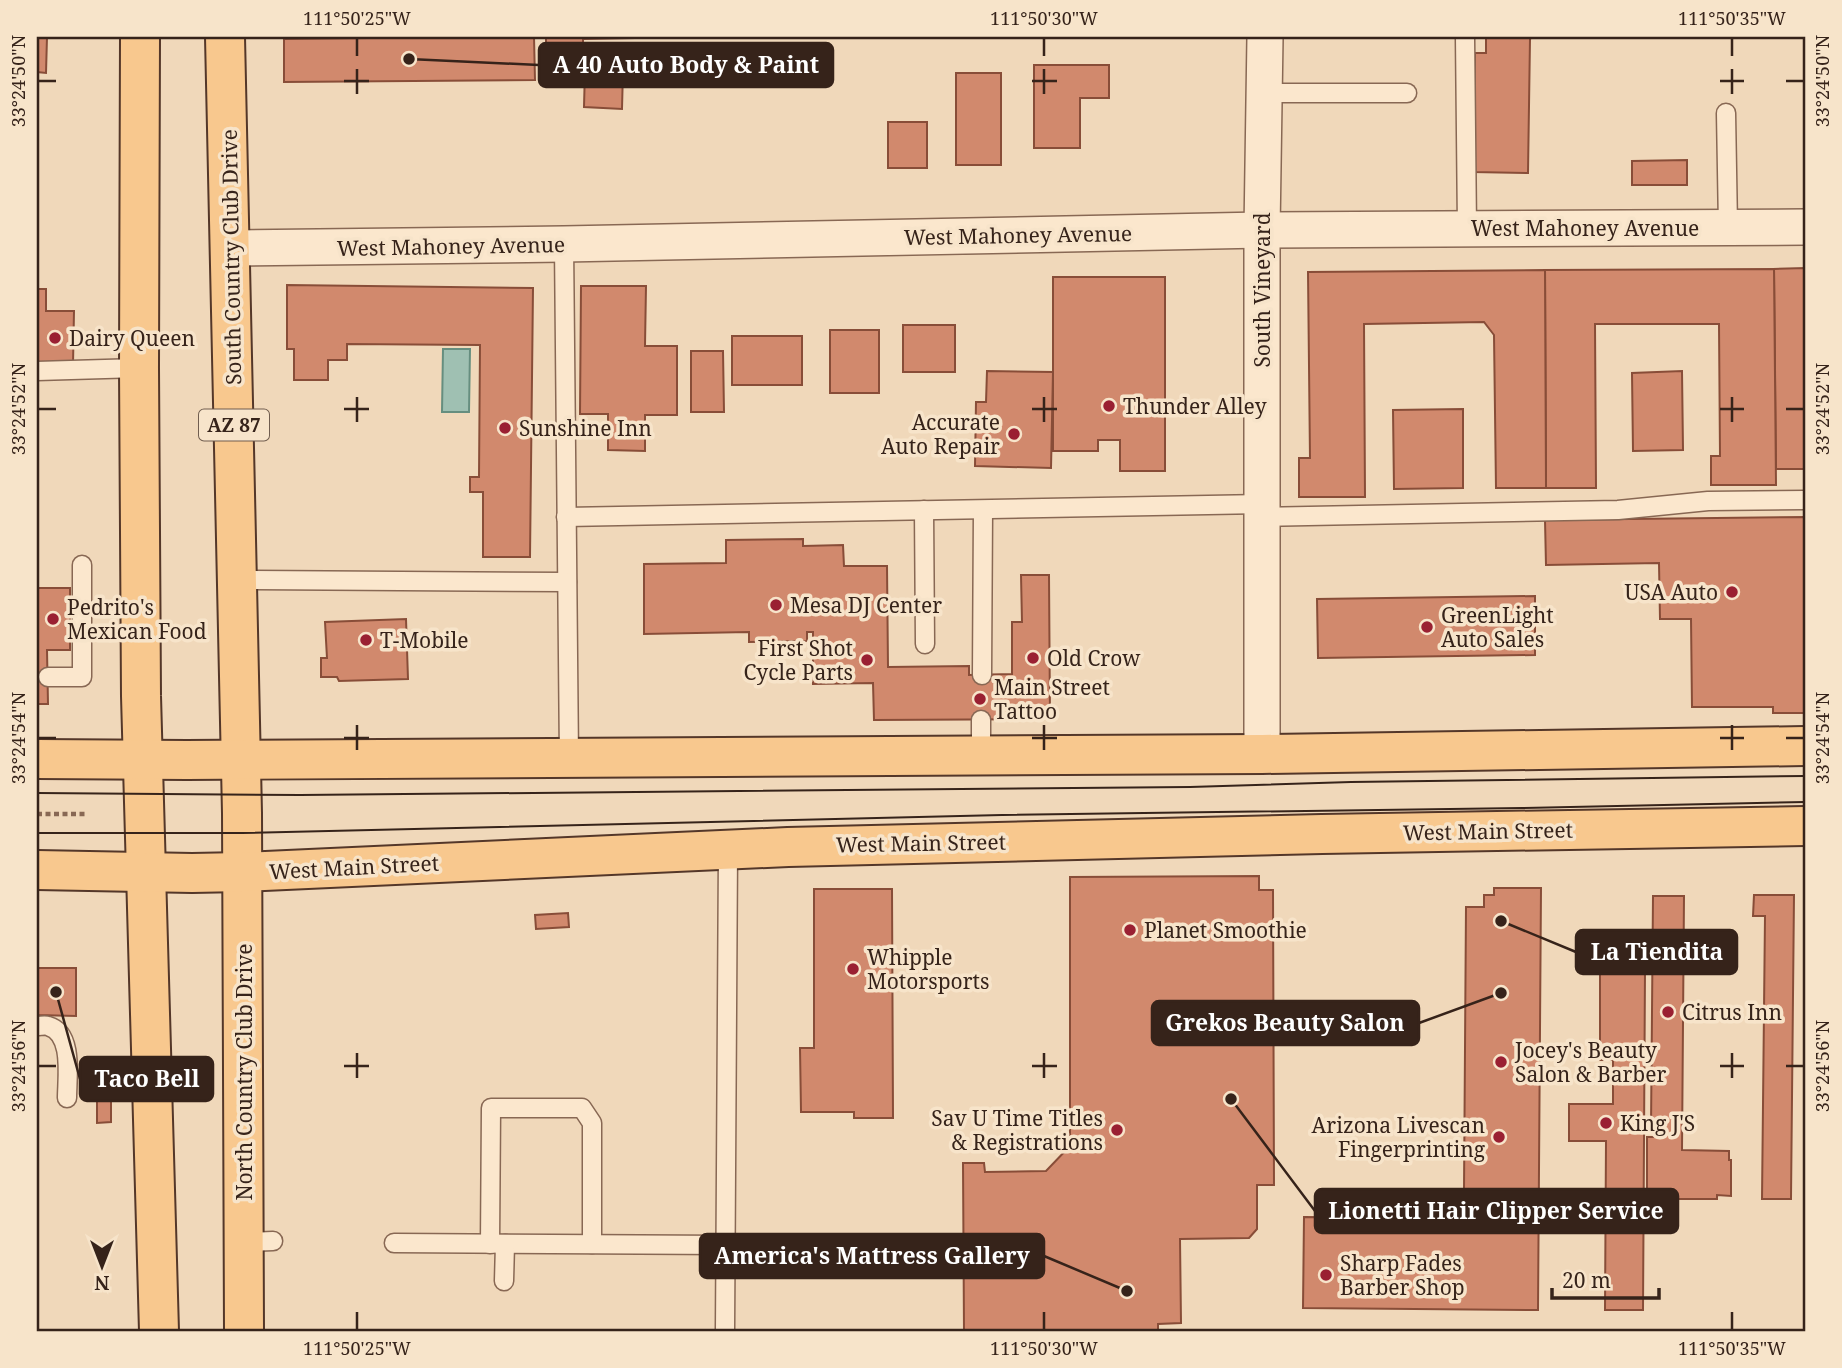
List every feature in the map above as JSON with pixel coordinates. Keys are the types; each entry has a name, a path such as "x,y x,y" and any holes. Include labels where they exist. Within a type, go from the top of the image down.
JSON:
{"main road":[{"path":"140,37 139,369 143,759 159,1331"},
{"name":"South Country Club Drive","path":"225,37 242,813"},
{"path":"37,759 569,758 981,738 1262,754 1805,746"},
{"name":"North Country Club Drive","path":"242,813 242,872 258,1242 244,1331"},
{"name":"West Main Street","path":"37,870 242,872 728,850 1002,841 1805,826"}],"street":[{"name":"South Vineyard","path":"1262,754 1262,230 1265,37"},
{"name":"West Mahoney Avenue","path":"231,248 1262,230 1805,227"}],"lane":[{"path":"1465,37 1466,229"},
{"path":"1264,93 1407,93"},
{"path":"1726,113 1728,227"},
{"path":"564,244 569,758"},
{"path":"37,371 139,369"},
{"path":"566,517 924,510 1618,510 1708,501 1805,500"},
{"path":"924,510 925,644"},
{"path":"982,675 983,510"},
{"path":"48,677 82,677 82,565"},
{"path":"238,580 567,582"},
{"path":"725,1331 728,850"},
{"path":"37,1026 50,1026 63,1036 67,1048 67,1098"},
{"path":"504,1281 498,1244 491,1108 582,1108 592,1122 592,1244"},
{"path":"394,1243 727,1245"}],"path":[{"path":"37,814 88,814"}],"shaded area":[{"path":"443,349 470,349 469,412 442,412"}],"building":[{"path":"37,37 47,37 46,73 37,72"},
{"path":"534,37 535,80 284,82 284,39"},
{"path":"546,37 634,38 583,39 583,49 546,50"},
{"path":"1486,37 1532,37 1528,173 1473,172 1475,53 1486,53"},
{"path":"1034,65 1109,65 1109,98 1080,98 1080,148 1034,148"},
{"path":"585,69 623,70 622,109 584,107"},
{"path":"956,73 1001,73 1001,165 956,165"},
{"path":"888,122 927,122 927,168 888,168"},
{"path":"1687,160 1687,185 1632,185 1632,161"},
{"path":"1805,268 1805,469 1776,469 1774,269"},
{"path":"1774,269 1776,485 1711,485 1711,456 1720,456 1719,324 1595,324 1596,488 1546,488 1545,270"},
{"path":"1545,270 1546,488 1496,488 1494,335 1484,322 1364,324 1365,497 1299,497 1299,458 1310,458 1308,272"},
{"name":"Thunder Alley","path":"1053,277 1165,277 1165,471 1120,471 1120,440 1098,440 1098,451 1053,451"},
{"name":"Sunshine Inn","path":"287,285 533,288 530,557 483,557 483,492 470,492 470,477 479,477 480,345 347,344 347,360 328,360 328,380 294,380 294,349 287,349"},
{"path":"581,286 646,286 645,346 677,346 677,415 645,415 645,451 608,450 608,414 580,414"},
{"name":"Dairy Queen","path":"37,289 46,289 46,311 74,311 73,365 37,365"},
{"path":"903,325 955,325 955,372 903,372"},
{"path":"830,330 879,330 879,393 830,393"},
{"path":"732,336 802,336 802,385 732,385"},
{"path":"691,351 723,351 724,412 691,412"},
{"name":"Accurate Auto Repair","path":"987,371 1053,372 1051,468 975,466 976,402 986,402"},
{"path":"1682,371 1683,450 1633,451 1632,373"},
{"path":"1463,409 1463,488 1394,489 1393,410"},
{"name":"USA Auto","path":"1805,517 1805,713 1773,713 1773,707 1692,707 1691,619 1660,619 1659,563 1546,565 1545,520"},
{"path":"803,539 803,546 843,545 844,566 887,566 888,667 969,666 969,675 1012,674 1012,622 1022,622 1021,575 1049,575 1050,719 874,720 873,683 813,684 813,632 807,632 807,641 749,642 749,632 644,634 644,564 726,563 726,540"},
{"name":"Pedrito's Mexican Food","path":"37,588 70,588 70,650 47,650 48,704 37,704"},
{"name":"GreenLight Auto Sales","path":"1535,596 1535,655 1318,658 1317,599"},
{"name":"T-Mobile","path":"406,619 408,679 339,681 337,677 321,677 321,658 327,658 325,622"},
{"path":"1259,876 1259,890 1273,890 1274,1185 1257,1185 1257,1229 1249,1238 1180,1239 1181,1323 1158,1324 1158,1331 964,1331 963,1163 984,1163 985,1172 1046,1171 1070,1146 1070,877"},
{"path":"1494,888 1541,888 1538,1310 1303,1308 1304,1217 1438,1218 1464,1190 1466,907 1484,907 1484,895 1494,895"},
{"name":"Whipple Motorsports","path":"814,889 892,889 893,1118 854,1118 854,1112 801,1112 800,1048 814,1048"},
{"name":"Citrus Inn","path":"1754,895 1794,895 1791,1199 1762,1199 1765,916 1753,916"},
{"name":"Citrus Inn","path":"1653,896 1684,896 1682,1150 1729,1151 1731,1160 1731,1196 1717,1195 1717,1199 1677,1199 1677,1214 1666,1213 1666,1221 1647,1221 1647,1137 1656,1137 1656,1128 1651,1128"},
{"path":"568,913 569,927 536,929 535,915"},
{"path":"37,968 76,968 76,1016 37,1015"},
{"name":"King J'S","path":"1600,969 1645,969 1643,1310 1605,1310 1606,1141 1569,1141 1569,1104 1613,1104 1613,1060 1600,1060"},
{"path":"111,1093 111,1122 97,1123 97,1094"}],"tram line":[{"path":"37,793 300,795 1190,787 1351,782 1805,776"},
{"path":"37,833 242,833 1002,815 1805,802"}],"place":[{"name":"A 40 Auto Body & Paint","path":"409,59"},
{"name":"Dairy Queen","path":"55,338"},
{"name":"Thunder Alley","path":"1109,406"},
{"name":"Sunshine Inn","path":"505,428"},
{"name":"Accurate Auto Repair","path":"1014,434"},
{"name":"USA Auto","path":"1732,592"},
{"name":"Mesa DJ Center","path":"776,605"},
{"name":"Pedrito's Mexican Food","path":"53,619"},
{"name":"GreenLight Auto Sales","path":"1427,627"},
{"name":"T-Mobile","path":"366,640"},
{"name":"Old Crow","path":"1033,658"},
{"name":"First Shot Cycle Parts","path":"867,660"},
{"name":"Main Street Tattoo","path":"980,699"},
{"name":"La Tiendita","path":"1501,921"},
{"name":"Planet Smoothie","path":"1130,930"},
{"name":"Whipple Motorsports","path":"853,969"},
{"name":"Taco Bell","path":"56,992"},
{"name":"Grekos Beauty Salon","path":"1501,993"},
{"name":"Citrus Inn","path":"1668,1012"},
{"name":"Jocey's Beauty Salon & Barber","path":"1501,1062"},
{"name":"Lionetti Hair Clipper Service","path":"1231,1099"},
{"name":"King J'S","path":"1606,1123"},
{"name":"Sav U Time Titles & Registrations","path":"1117,1130"},
{"name":"Arizona Livescan Fingerprinting","path":"1499,1137"},
{"name":"Sharp Fades Barber Shop","path":"1326,1275"},
{"name":"America's Mattress Gallery","path":"1127,1291"}]}
